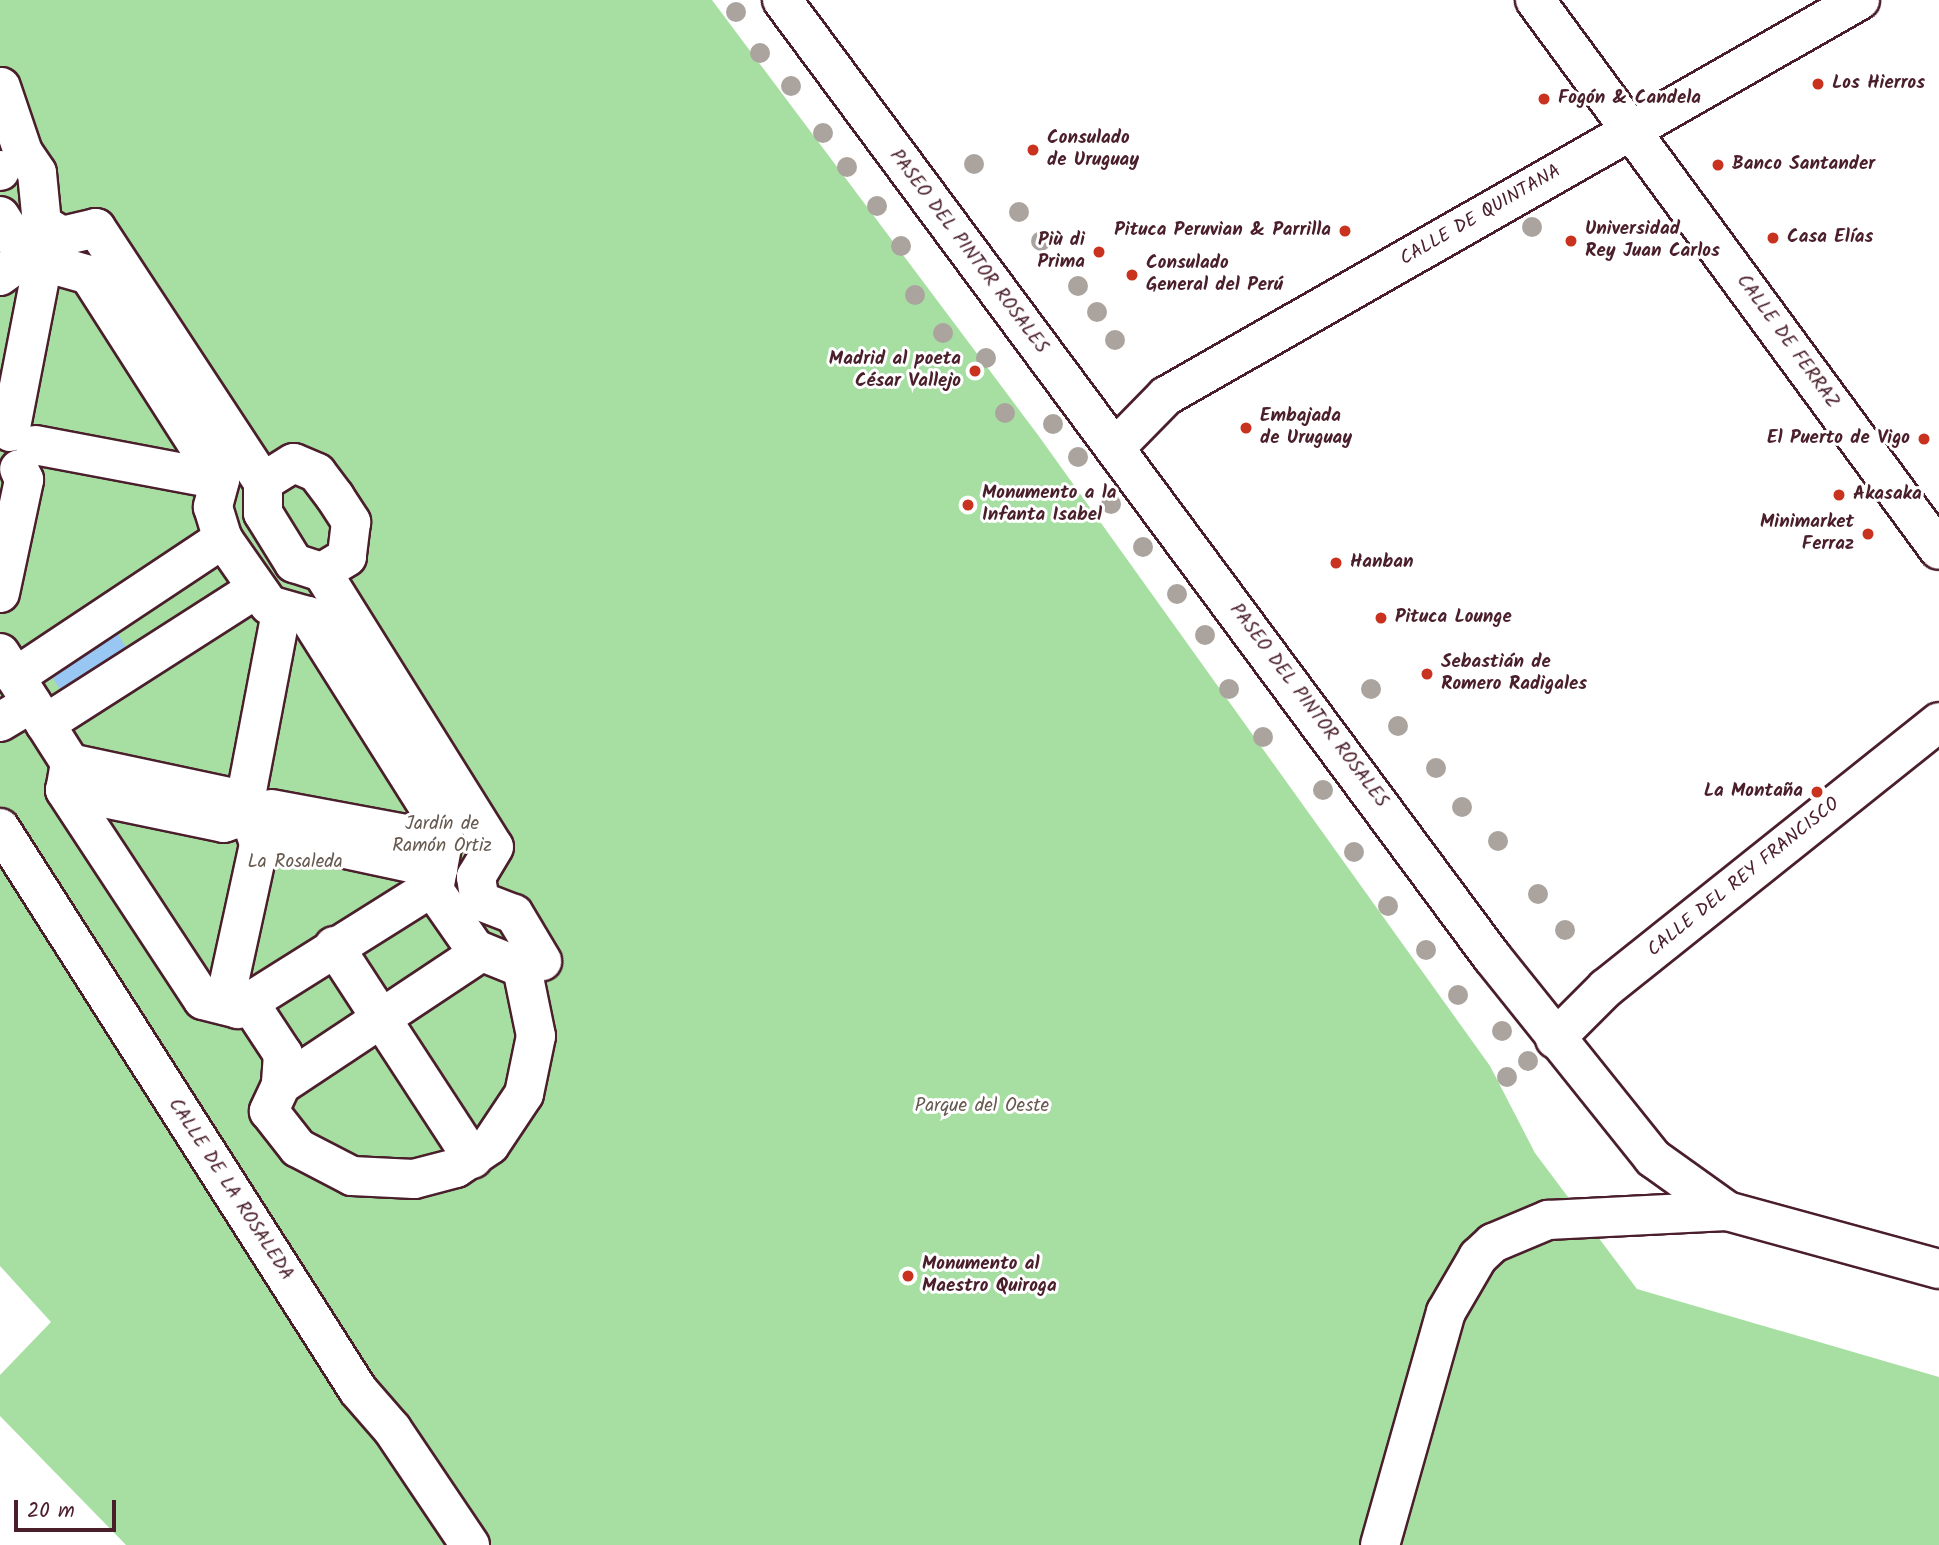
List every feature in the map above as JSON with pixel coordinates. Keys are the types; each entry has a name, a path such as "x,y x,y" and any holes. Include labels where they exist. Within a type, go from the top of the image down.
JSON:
{"street":[{"name":"PASEO DEL PINTOR ROSALES","path":"782,0 1555,1039 1660,1165 1727,1211 1939,1269"},
{"name":"CALLE DE FERRAZ","path":"1535,0 1939,550"},
{"name":"CALLE DE QUINTANA","path":"1115,448 1166,396 1860,0"},
{"path":"11,83 23,152 37,173 42,224 62,236 96,228 263,482 263,513 294,563 322,572 494,847 476,877 480,901 514,914 542,961"},
{"path":"0,216 34,266 35,428 12,451"},
{"path":"18,696 68,777 224,1001 283,1054 281,1084 269,1111 298,1148 342,1173 414,1179 473,1159 503,1130 524,1094 536,1036 522,968 481,953 438,865 435,818 281,606 219,509 89,275 34,266"},
{"path":"12,451 219,509"},
{"path":"0,593 24,480 12,451"},
{"path":"263,482 294,463 317,473 351,522 347,557 322,572"},
{"path":"18,696 219,509"},
{"path":"18,696 281,606"},
{"path":"224,1001 260,844 252,814 281,606"},
{"name":"CALLE DEL REY FRANCISCO","path":"1555,1039 1606,988 1939,722"},
{"path":"68,777 224,823 252,814 438,865"},
{"name":"CALLE DE LA ROSALEDA","path":"0,828 358,1390 470,1545"},
{"path":"224,1001 334,946 438,865"},
{"path":"334,946 473,1159"},
{"path":"281,1084 481,953"},
{"path":"1380,1545 1446,1312 1478,1257 1493,1243 1548,1220 1727,1211"}],"green space":[{"name":"Parque del Oeste","path":"0,0 712,0 1038,435 1490,1066 1535,1153 1637,1289 1939,1377 1939,1545 126,1545 0,1416 0,1375 51,1322 0,1266"}],"water":[{"path":"117,632 127,649 61,691 50,674"}],"place":[{"name":"Los Hierros","path":"1818,84"},
{"name":"Fogón & Candela","path":"1544,99"},
{"name":"Consulado de Uruguay","path":"1033,150"},
{"name":"Banco Santander","path":"1718,165"},
{"name":"Pituca Peruvian & Parrilla","path":"1345,231"},
{"name":"Casa Elías","path":"1773,238"},
{"name":"Universidad Rey Juan Carlos","path":"1571,241"},
{"name":"Più di Prima","path":"1099,252"},
{"name":"Consulado General del Perú","path":"1132,275"},
{"name":"Madrid al poeta César Vallejo","path":"975,371"},
{"name":"Embajada de Uruguay","path":"1246,428"},
{"name":"El Puerto de Vigo","path":"1924,439"},
{"name":"Akasaka","path":"1839,495"},
{"name":"Monumento a la Infanta Isabel","path":"968,505"},
{"name":"Minimarket Ferraz","path":"1868,534"},
{"name":"Hanban","path":"1336,563"},
{"name":"Pituca Lounge","path":"1381,618"},
{"name":"Sebastián de Romero Radigales","path":"1427,674"},
{"name":"La Montaña","path":"1817,792"},
{"name":"Monumento al Maestro Quiroga","path":"908,1276"}],"park label":[{"name":"Jardín de Ramón Ortiz","path":"442,836"},
{"name":"La Rosaleda","path":"295,863"}]}
